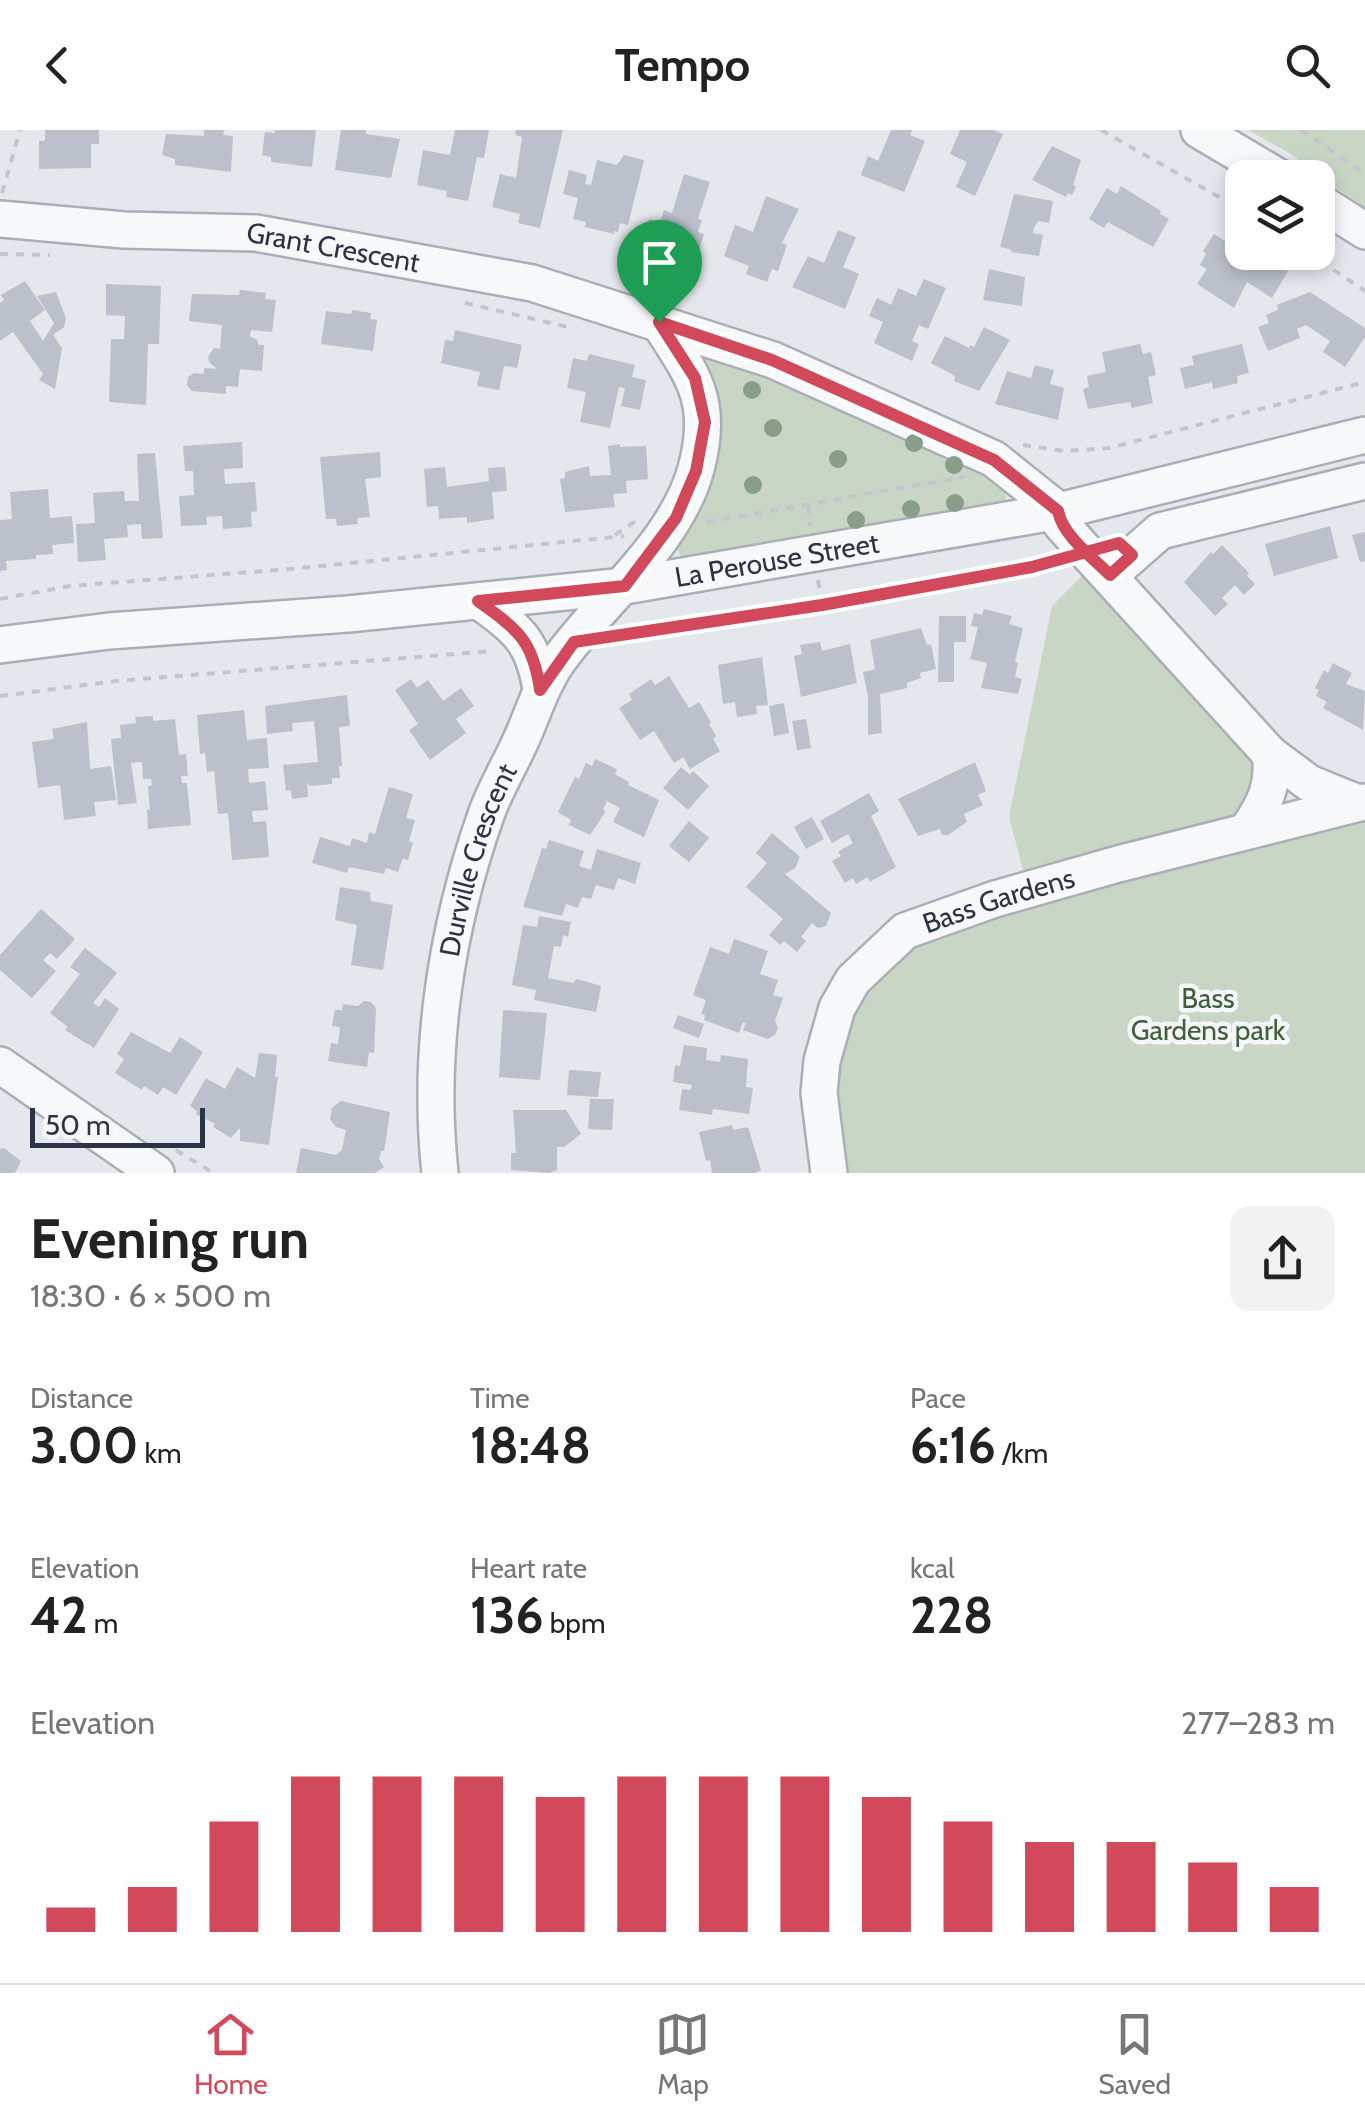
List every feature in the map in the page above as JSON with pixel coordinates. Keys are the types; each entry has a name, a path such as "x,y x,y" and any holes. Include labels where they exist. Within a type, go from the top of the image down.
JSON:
{"street":[{"path":"1199,130 1250,160"},
{"path":"1335,212 1365,231"},
{"name":"Grant Crescent","path":"0,219 124,230 256,234 532,283 772,360 994,460 1058,511"},
{"path":"625,586 676,518 696,471 705,422 695,378 659,322"},
{"name":"La Perouse Street","path":"0,645 109,631 625,586 1058,511 1365,435"},
{"path":"1098,563 1160,531 1365,481"},
{"name":"Bass Gardens","path":"1058,511 1061,524 1270,754 1309,782 1361,802"},
{"name":"Durville Crescent","path":"440,1173 436,1072 457,907 487,812 524,735 540,690 574,642 625,586"},
{"path":"478,601 511,625 530,648 540,690"},
{"path":"1246,830 1268,796 1272,776 1270,754"},
{"name":"Bass Gardens","path":"829,1173 820,1092 822,1061 837,1008 853,980 905,930 1013,894 1361,802"},
{"path":"0,1064 156,1173"}],"path":[{"path":"0,198 20,130"},
{"path":"1100,130 1225,200"},
{"path":"1301,130 1365,174"},
{"path":"1319,140 1325,130"},
{"path":"0,254 56,255"},
{"path":"1334,270 1365,291"},
{"path":"460,302 575,329"},
{"path":"614,537 642,516"},
{"path":"574,642 1032,567 1098,563"},
{"path":"0,696 135,680 530,648"}],"green space":[{"path":"1248,130 1365,130 1365,209 1335,187 1335,160 1299,160"},
{"path":"698,344 979,472 1006,489 1005,503 683,559 674,545 705,499 715,459 694,353"},
{"path":"1089,569 1261,768 1235,822 1026,881 1009,817 1052,606"},
{"name":"Bass Gardens park","path":"1365,816 1365,1173 839,1173 833,1064 855,1003 905,948 944,928"}],"building":[{"path":"45,130 99,130 99,144 91,144 91,168 39,169 39,141 45,141"},
{"path":"204,130 224,130 223,135 233,136 231,172 175,165 175,159 162,155 166,134 204,136"},
{"path":"316,130 312,167 271,162 271,157 262,155 265,132"},
{"path":"341,130 366,130 366,134 400,139 391,178 335,170"},
{"path":"455,130 489,130 484,158 477,157 468,201 446,197 447,191 417,185 423,150 450,155"},
{"path":"516,130 563,130 540,228 518,223 520,214 492,207 500,174 516,178 522,137 515,135"},
{"path":"891,130 912,130 910,135 925,141 904,192 861,175 868,156 878,161"},
{"path":"960,130 993,130 1003,134 975,196 956,187 967,162 950,154"},
{"path":"1052,146 1081,160 1072,195 1068,193 1066,197 1032,180"},
{"path":"624,155 644,160 628,225 620,223 614,234 585,227 586,222 573,219 578,198 563,194 569,170 587,175 585,184 591,185 597,160 617,165"},
{"path":"684,174 710,182 698,219 702,220 698,232 704,234 693,268 640,251 649,219 660,223 664,210 672,213"},
{"path":"1121,186 1169,219 1153,247 1108,222 1104,228 1089,219 1107,188 1117,194"},
{"path":"1014,194 1053,201 1049,223 1038,221 1034,228 1033,233 1043,235 1039,256 1000,247"},
{"path":"766,196 799,209 782,243 787,245 778,271 772,269 767,282 746,274 749,266 724,256 735,225 753,232"},
{"path":"838,230 856,237 843,267 859,274 845,309 792,287 808,256 824,263"},
{"path":"1214,234 1225,241 1225,270 1288,271 1272,298 1247,282 1234,308 1197,284 1207,269 1200,265 1206,254 1203,251"},
{"path":"989,269 1025,277 1022,306 983,300"},
{"path":"924,279 946,288 928,329 919,325 912,341 919,344 912,361 874,343 883,322 869,316 877,298 891,305 898,288 916,296"},
{"path":"25,281 45,310 30,321 43,341 54,323 37,296 56,292 66,318 64,327 53,335 62,348 55,389 39,380 43,374 13,332 0,341 0,303 4,300 1,295"},
{"path":"106,284 161,286 159,344 148,344 146,405 109,402 111,339 124,339 125,316 106,315"},
{"path":"240,290 266,293 265,299 276,300 272,332 251,330 250,336 264,345 262,371 240,369 238,387 226,386 226,394 192,391 187,385 188,377 204,374 204,368 217,369 208,357 214,348 220,349 222,325 189,321 192,294 239,295"},
{"path":"1310,292 1365,328 1365,337 1345,367 1323,352 1330,341 1306,325 1297,329 1300,338 1268,351 1258,327 1269,323 1266,315 1278,310 1277,305"},
{"path":"352,310 371,313 370,319 377,320 373,351 321,344 326,311 351,314"},
{"path":"984,327 1010,340 979,391 954,381 955,376 931,363 945,336 974,347"},
{"path":"455,330 522,345 517,368 504,366 499,390 477,386 480,372 441,363 445,340 453,341"},
{"path":"1140,344 1143,354 1151,352 1156,375 1148,377 1153,403 1132,408 1130,402 1088,409 1083,389 1089,387 1087,376 1106,372 1102,352"},
{"path":"1242,344 1249,373 1237,376 1238,383 1213,389 1212,382 1185,389 1180,368 1194,365 1192,356"},
{"path":"589,354 635,365 632,377 646,380 640,410 621,406 625,388 619,387 610,428 580,422 586,392 567,388 573,358 587,361"},
{"path":"1035,365 1054,370 1050,384 1064,388 1058,420 995,404 1007,371 1031,378"},
{"path":"242,442 243,468 224,469 225,484 255,482 257,511 251,512 252,527 223,529 222,516 206,517 207,525 181,526 179,496 194,495 193,471 185,471 183,446"},
{"path":"608,446 646,446 648,479 626,481 627,493 613,494 615,507 565,512 560,479 565,478 565,472 589,466 590,476 611,475"},
{"path":"380,452 381,477 365,479 370,517 357,518 358,524 337,526 336,519 326,519 320,457"},
{"path":"155,453 163,538 142,539 141,524 127,525 128,537 104,539 106,560 78,562 76,524 95,523 93,493 124,491 125,501 139,501 137,454"},
{"path":"445,467 447,487 489,481 488,468 505,467 507,491 492,492 494,519 467,523 467,517 439,519 438,506 427,507 424,469"},
{"path":"48,489 50,518 72,516 74,543 52,545 53,554 36,555 36,559 6,561 7,570 0,571 0,520 12,519 10,492"},
{"path":"1330,526 1338,558 1274,576 1265,544"},
{"path":"1365,532 1365,561 1360,562 1352,535"},
{"path":"1222,545 1255,584 1244,595 1235,585 1222,598 1228,604 1215,616 1184,582"},
{"path":"984,609 1012,616 1009,624 1023,628 1015,662 1015,677 1022,679 1018,694 981,688 987,663 970,659 978,627 971,626 974,613 982,615"},
{"path":"939,616 966,616 966,642 954,642 954,682 938,682"},
{"path":"921,628 927,645 931,644 936,669 920,673 921,678 907,683 907,688 880,694 882,733 868,735 868,696 863,672 875,669 870,640"},
{"path":"820,642 822,651 850,644 857,683 801,697 794,656 802,654 800,645"},
{"path":"762,657 768,705 756,706 757,714 737,717 735,702 723,704 718,665"},
{"path":"1333,663 1352,673 1346,684 1365,691 1363,730 1323,708 1327,702 1316,696 1319,690 1315,688 1324,670 1328,673"},
{"path":"669,676 689,708 699,702 711,722 716,736 713,739 720,751 690,769 683,757 674,763 654,731 640,740 619,708 632,700 629,694 651,679 655,685"},
{"path":"411,679 417,688 428,680 443,701 461,688 474,706 456,719 466,733 430,760 409,730 418,724 395,690"},
{"path":"347,695 350,726 339,727 340,778 332,778 332,784 309,786 307,780 308,797 292,799 291,790 286,791 283,765 318,762 314,721 292,723 293,731 267,734 265,706"},
{"path":"784,703 789,733 774,736 769,706"},
{"path":"244,710 247,740 267,738 269,768 248,769 249,783 265,781 268,810 252,811 253,822 266,821 269,857 232,860 228,813 218,814 214,771 207,772 205,753 200,754 197,715"},
{"path":"153,716 153,721 175,719 179,755 186,754 188,776 181,776 182,783 187,783 191,825 148,829 148,786 152,786 151,779 143,779 142,762 131,763 137,803 118,805 111,739 121,738 120,725 136,723 135,717"},
{"path":"806,719 811,748 797,750 792,721"},
{"path":"87,722 90,769 111,766 116,800 94,802 96,816 64,820 60,785 38,788 32,742 54,739 52,729"},
{"path":"595,759 617,769 615,774 628,785 659,800 644,837 613,822 620,808 607,801 603,810 606,811 590,835 569,825 571,820 558,812 575,777 579,779 586,763 592,766"},
{"path":"975,762 986,791 978,795 983,805 964,814 967,822 948,835 942,835 940,829 918,836 898,799"},
{"path":"681,767 690,775 693,771 709,786 688,810 663,788"},
{"path":"389,787 413,794 406,818 415,820 409,841 413,843 408,860 403,858 398,872 386,868 384,874 349,867 347,873 312,863 320,837 350,846 352,838 367,843 369,832 375,834"},
{"path":"869,793 879,811 871,816 896,867 870,882 867,877 856,884 853,878 845,883 832,861 853,843 848,834 832,843 820,821"},
{"path":"812,817 824,839 806,849 794,827"},
{"path":"689,821 709,838 689,862 669,846"},
{"path":"772,833 800,857 795,868 785,874 831,913 826,926 818,928 812,923 801,937 806,941 797,952 769,935 783,919 746,887 767,863 756,853"},
{"path":"549,840 584,851 579,866 591,870 597,849 641,863 635,884 618,878 614,890 596,885 591,899 582,897 578,908 566,904 562,916 523,907 542,848 546,849"},
{"path":"340,887 370,892 371,901 393,905 383,970 351,965 357,925 335,920"},
{"path":"41,909 75,939 57,959 50,953 43,960 56,971 32,998 0,970 0,955"},
{"path":"539,916 571,922 561,947 554,946 548,978 573,983 577,979 601,986 596,1012 534,1000 536,990 512,985 523,925 537,927"},
{"path":"734,939 768,951 760,974 778,980 773,995 783,998 775,1021 778,1028 768,1039 743,1030 743,1022 739,1033 704,1020 705,1015 701,1014 706,1000 693,995 710,947 729,954"},
{"path":"85,948 117,973 93,1003 99,1007 105,998 119,1009 94,1048 65,1030 68,1027 50,1013 80,974 70,967"},
{"path":"364,1001 376,1008 374,1053 369,1052 367,1067 328,1061 331,1043 338,1044 340,1027 332,1026 335,1010 342,1010 343,1004 358,1006"},
{"path":"503,1010 547,1013 540,1080 499,1077"},
{"path":"678,1015 704,1024 699,1038 673,1028"},
{"path":"131,1032 170,1053 180,1037 203,1052 176,1095 163,1087 158,1095 144,1086 142,1090 115,1073 124,1059 117,1054"},
{"path":"684,1045 707,1048 706,1060 720,1062 721,1055 748,1059 746,1087 753,1088 749,1114 713,1109 712,1115 679,1110 682,1089 691,1090 692,1085 673,1082"},
{"path":"259,1053 277,1055 269,1145 240,1141 240,1128 231,1138 190,1106 206,1078 225,1089 237,1067 255,1078"},
{"path":"569,1070 601,1072 598,1097 567,1095"},
{"path":"590,1099 614,1099 612,1130 588,1129"},
{"path":"341,1101 390,1112 384,1151 379,1159 384,1167 375,1173 296,1173 301,1148 336,1155 342,1150 346,1130 336,1127 330,1119 332,1108"},
{"path":"513,1110 566,1110 581,1134 564,1147 557,1147 557,1170 511,1170 511,1153 516,1153"},
{"path":"732,1125 733,1130 748,1127 761,1170 756,1173 712,1173 710,1160 706,1161 699,1132"},
{"path":"0,1149 21,1161 15,1173 0,1173"}],"route":[{"path":"659,322 695,378 705,422 696,471 676,518 625,586 478,601 523,636 538,670 540,690 574,642 822,605 1032,567 1086,551 1119,543 1132,555 1110,575 1086,551 1061,524 1058,511 994,460 772,360 659,322"}]}
